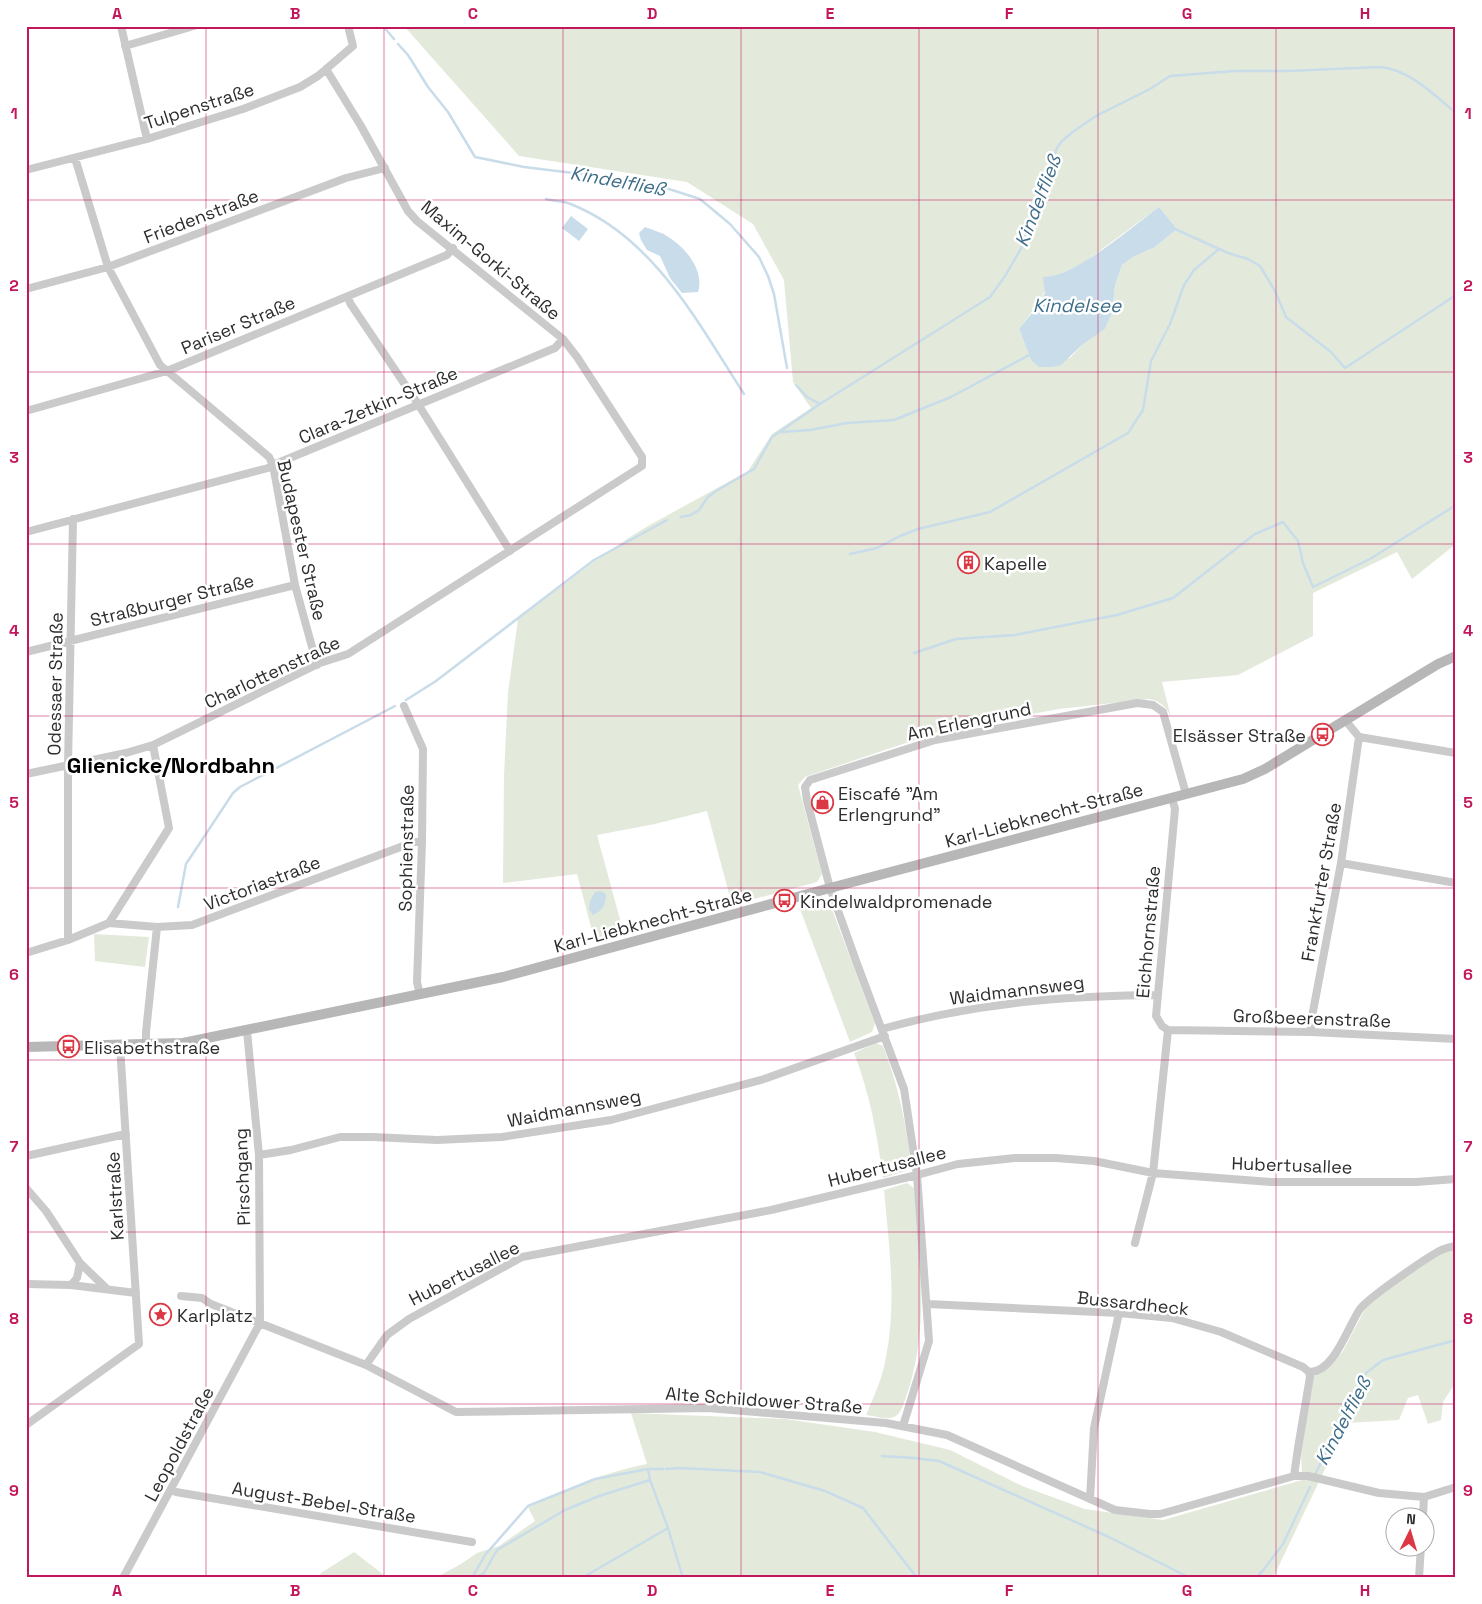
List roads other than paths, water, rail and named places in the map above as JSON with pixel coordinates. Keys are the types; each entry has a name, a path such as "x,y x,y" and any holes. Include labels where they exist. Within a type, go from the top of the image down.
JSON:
{"street":[{"path":"121,26 147,139"},
{"path":"125,46 194,26"},
{"name":"Tulpenstraße","path":"26,170 147,139 243,110 300,87 318,76 353,46 350,30"},
{"name":"Maxim-Gorki-Straße","path":"326,69 385,168 408,211 563,340 577,357 642,457 641,468"},
{"name":"Budapester Straße","path":"74,158 108,267 160,365 269,457 273,465 296,585 317,665"},
{"name":"Friedenstraße","path":"26,289 108,267 346,178 385,168"},
{"name":"Pariser Straße","path":"26,411 167,371 447,255 453,248"},
{"path":"348,296 350,303 418,404 510,551"},
{"name":"Clara-Zetkin-Straße","path":"26,532 268,468 555,348 563,340"},
{"name":"Charlottenstraße","path":"26,774 126,753 153,745 317,665 348,654 641,468"},
{"name":"Odessaer Straße","path":"68,940 68,764 73,519"},
{"name":"Straßburger Straße","path":"26,652 296,585"},
{"name":"Karl-Liebknecht-Straße","path":"26,1047 184,1043 503,977 1172,798 1254,775 1438,664 1456,656"},
{"name":"Am Erlengrund","path":"830,888 806,796 805,787 807,783 810,780 935,740 1137,703 1153,705 1163,712 1186,794"},
{"name":"Sophienstraße","path":"404,706 422,749 422,842 417,982 420,995"},
{"path":"1346,721 1359,737 1456,754"},
{"name":"Frankfurter Straße","path":"1311,1032 1311,1022 1341,864 1359,737"},
{"path":"26,953 68,940 109,923 169,828 153,745"},
{"name":"Eichhornstraße","path":"1168,1030 1162,1026 1156,1016 1174,809 1172,798"},
{"name":"Victoriastraße","path":"109,923 157,927 192,926 414,842 422,842"},
{"path":"1341,864 1456,884"},
{"path":"830,888 884,1032 906,1097 917,1175 928,1304 929,1341 903,1426"},
{"path":"146,1045 157,927"},
{"name":"Waidmannsweg","path":"259,1156 340,1137 437,1140 502,1137 611,1120 764,1078 923,1018 999,1004 1086,996 1157,995"},
{"path":"1135,1243 1152,1173 1168,1030"},
{"name":"Großbeerenstraße","path":"1168,1030 1311,1032 1456,1039"},
{"name":"Pirschgang","path":"247,1031 259,1156 260,1323"},
{"name":"Karlstraße","path":"26,1425 139,1344 120,1046"},
{"path":"26,1156 126,1134"},
{"name":"Hubertusallee","path":"366,1365 387,1335 409,1319 522,1256 771,1210 958,1164 1015,1158 1056,1158 1094,1161 1152,1173 1271,1182 1416,1182 1456,1179"},
{"path":"26,1188 46,1210 80,1263 107,1289"},
{"path":"1294,1476 1310,1384 1309,1372 1319,1370 1331,1359 1360,1308 1410,1270 1443,1249 1456,1246"},
{"path":"71,1285 77,1278 80,1263"},
{"path":"26,1284 71,1285 136,1293"},
{"name":"Alte Schildower Straße","path":"181,1296 202,1298 211,1304 366,1365 456,1412 708,1408 903,1426 947,1435 1115,1510 1160,1514 1294,1476 1308,1476 1380,1493 1424,1497"},
{"name":"Bussardheck","path":"928,1304 1119,1313 1172,1318 1199,1325 1255,1346 1303,1367 1309,1372"},
{"path":"1090,1499 1094,1428 1119,1313"},
{"name":"Leopoldstraße","path":"123,1578 260,1323"},
{"path":"1424,1506 1424,1497 1456,1488"},
{"name":"August-Bebel-Straße","path":"172,1489 176,1492 472,1542"},
{"path":"1419,1578 1420,1556"}],"water":[{"name":"Kindelsee","path":"1159,207 1177,229 1155,247 1133,257 1122,265 1115,286 1112,313 1105,329 1082,345 1061,365 1039,367 1031,360 1019,329 1045,293 1043,277 1056,275 1071,269 1103,250"},
{"path":"571,216 588,229 579,241 562,228"},
{"path":"645,227 667,236 687,253 699,276 698,292 682,293 670,278 660,256 647,250 641,240 639,233"},
{"path":"600,891 606,894 605,904 602,909 593,915 589,910 590,901 595,892"}],"waterway":[{"name":"Kindelfließ","path":"383,26 394,39"},
{"name":"Kindelfließ","path":"398,44 408,55 428,87 448,112 475,157 524,167 647,182 700,199 730,224 759,257 774,294 787,368"},
{"name":"Kindelfließ","path":"681,517 691,515 699,510 708,497 716,491 754,469 772,437 820,404 990,297 1022,247 1057,148 1062,141 1096,116 1150,89 1170,76 1235,71 1381,67 1392,69 1412,78 1456,113"},
{"name":"Kindelfließ","path":"546,199 568,203 598,217 625,236 649,259 691,311 744,394"},
{"path":"1175,229 1228,253 1248,259 1260,266 1275,291 1286,317 1331,352 1345,368 1456,295"},
{"path":"850,554 877,548 918,529 990,512 1128,433 1143,410 1151,361 1170,324 1184,285 1194,270 1219,249"},
{"path":"781,432 810,430 847,423 894,420 951,397 1031,354"},
{"path":"796,385 807,397 820,404"},
{"path":"914,653 956,639 1015,635 1117,615 1173,598 1255,534 1283,522 1298,541 1303,563 1313,587 1370,559 1456,505"},
{"path":"406,700 436,681 594,560 667,520"},
{"path":"178,907 186,864 233,793 240,787 395,706"},
{"name":"Kindelfließ","path":"1316,1473 1346,1408 1366,1373 1383,1360 1456,1340"},
{"path":"882,1456 939,1461 1109,1537 1190,1578"},
{"path":"648,1469 683,1578"},
{"path":"472,1578 485,1555 528,1506 595,1479 648,1469 663,1469"},
{"path":"666,1469 760,1472 825,1491 863,1508 917,1578"},
{"path":"475,1578 484,1573 497,1550 565,1510 599,1496 650,1480"},
{"name":"Kindelfließ","path":"1261,1572 1258,1577 1283,1544 1310,1487"},
{"path":"582,1578 668,1528"}],"place":[{"name":"Kapelle","path":"968,563"},
{"name":"Elsässer Straße","path":"1322,735"},
{"name":"Eiscafé \"Am Erlengrund\"","path":"822,803"},
{"name":"Kindelwaldpromenade","path":"784,901"},
{"name":"Elisabethstraße","path":"68,1047"},
{"name":"Karlplatz","path":"161,1315"}],"district":[{"name":"Glienicke/Nordbahn","path":"171,765"}]}
